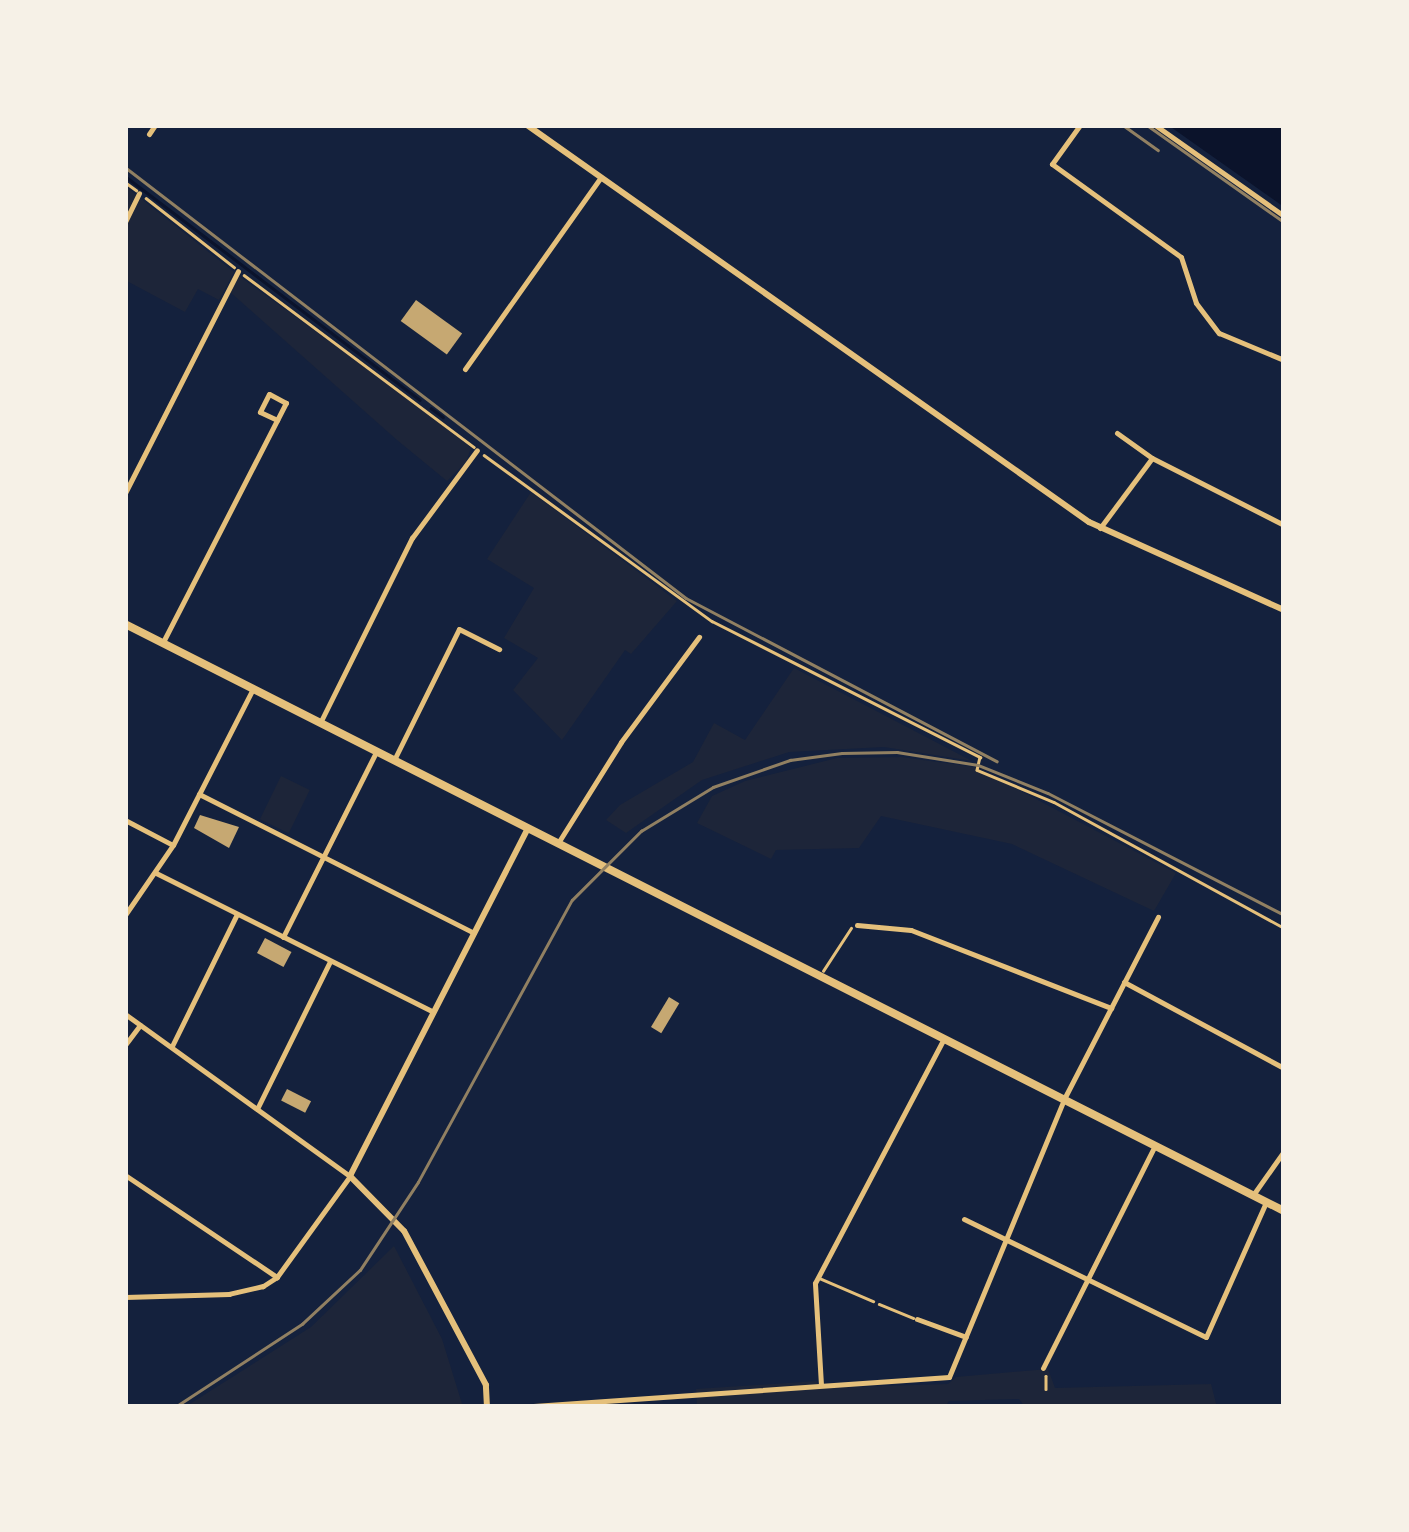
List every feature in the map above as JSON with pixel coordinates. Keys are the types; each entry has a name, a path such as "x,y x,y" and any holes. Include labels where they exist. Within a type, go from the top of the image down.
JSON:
{"main road":[{"path":"125,624 1284,1211"}],"street":[{"path":"148,134 155,125"},
{"path":"527,125 1100,528 1284,610"},
{"path":"1080,125 1052,164 1185,262 1196,303 1219,333 1284,360"},
{"path":"1155,125 1284,216"},
{"path":"466,369 601,177"},
{"path":"125,222 140,193"},
{"path":"125,493 238,271"},
{"path":"163,643 286,403 270,394 260,412 277,420"},
{"path":"1117,432 1152,458 1284,525"},
{"path":"320,723 412,538 478,450"},
{"path":"1100,528 1152,458"},
{"path":"394,760 459,629 499,648"},
{"path":"558,843 621,742 699,637"},
{"path":"125,916 172,845 253,689"},
{"path":"283,937 377,752"},
{"path":"199,794 474,933"},
{"path":"125,820 172,845"},
{"path":"125,1298 246,1292 277,1277 350,1176 528,828"},
{"path":"156,873 433,1012"},
{"path":"171,1047 237,914"},
{"path":"519,1407 950,1377 1064,1098 1158,917"},
{"path":"857,926 912,930 1111,1008"},
{"path":"257,1109 330,961"},
{"path":"1124,982 1284,1068"},
{"path":"125,1014 350,1176 388,1208 486,1385 487,1407"},
{"path":"125,1046 140,1025"},
{"path":"821,1385 818,1277 944,1038"},
{"path":"1042,1368 1155,1144"},
{"path":"1253,1195 1284,1150"},
{"path":"125,1175 277,1277"},
{"path":"964,1219 1006,1236 1206,1337 1266,1202"},
{"path":"917,1319 966,1338"}],"lane":[{"path":"818,1277 873,1301"}],"path":[{"path":"125,182 238,271 712,621 976,755 977,770 1054,802 1284,928"},
{"path":"821,976 844,932 857,926"},
{"path":"873,1301 917,1319"},
{"path":"1042,1368 1046,1389"}],"shaded area":[{"path":"1168,125 1284,125 1284,207"},
{"path":"125,186 234,272 219,300 198,289 185,312 125,280"},
{"path":"239,276 471,448 466,462 447,481 230,292"},
{"path":"531,492 677,601 631,654 625,650 562,740 513,690 538,658 504,638 534,588 487,559"},
{"path":"794,668 972,761 884,747 789,752 702,780 626,833 606,820 620,805 693,762 714,723 745,740"},
{"path":"901,757 975,767 1176,873 1154,911 1012,844 881,816 859,848 776,850 771,859 697,823 712,796 745,781 837,758"},
{"path":"281,776 310,790 289,833 260,819"},
{"path":"394,1246 442,1339 463,1407 185,1407 311,1327"},
{"path":"1048,1369 1055,1388 1211,1384 1217,1407 1025,1407 1019,1399 949,1401 945,1407 697,1407 696,1389 817,1381 818,1388 948,1384 956,1377"}],"building":[{"path":"416,300 462,334 447,355 401,321"},
{"path":"200,815 239,827 229,848 194,828"},
{"path":"265,938 291,952 284,967 257,953"},
{"path":"669,997 679,1003 661,1033 651,1027"},
{"path":"287,1089 311,1101 305,1113 281,1101"}],"waterway":[{"path":"125,176 420,400"},
{"path":"431,408 443,417"}],"railway":[{"path":"1123,125 1158,150"},
{"path":"1147,125 1284,222"},
{"path":"125,167 686,598 997,761"},
{"path":"175,1407 302,1324 360,1270 418,1182 572,900 641,831 713,787 790,760 842,753 897,752 978,765 1048,793 1284,915"}]}
